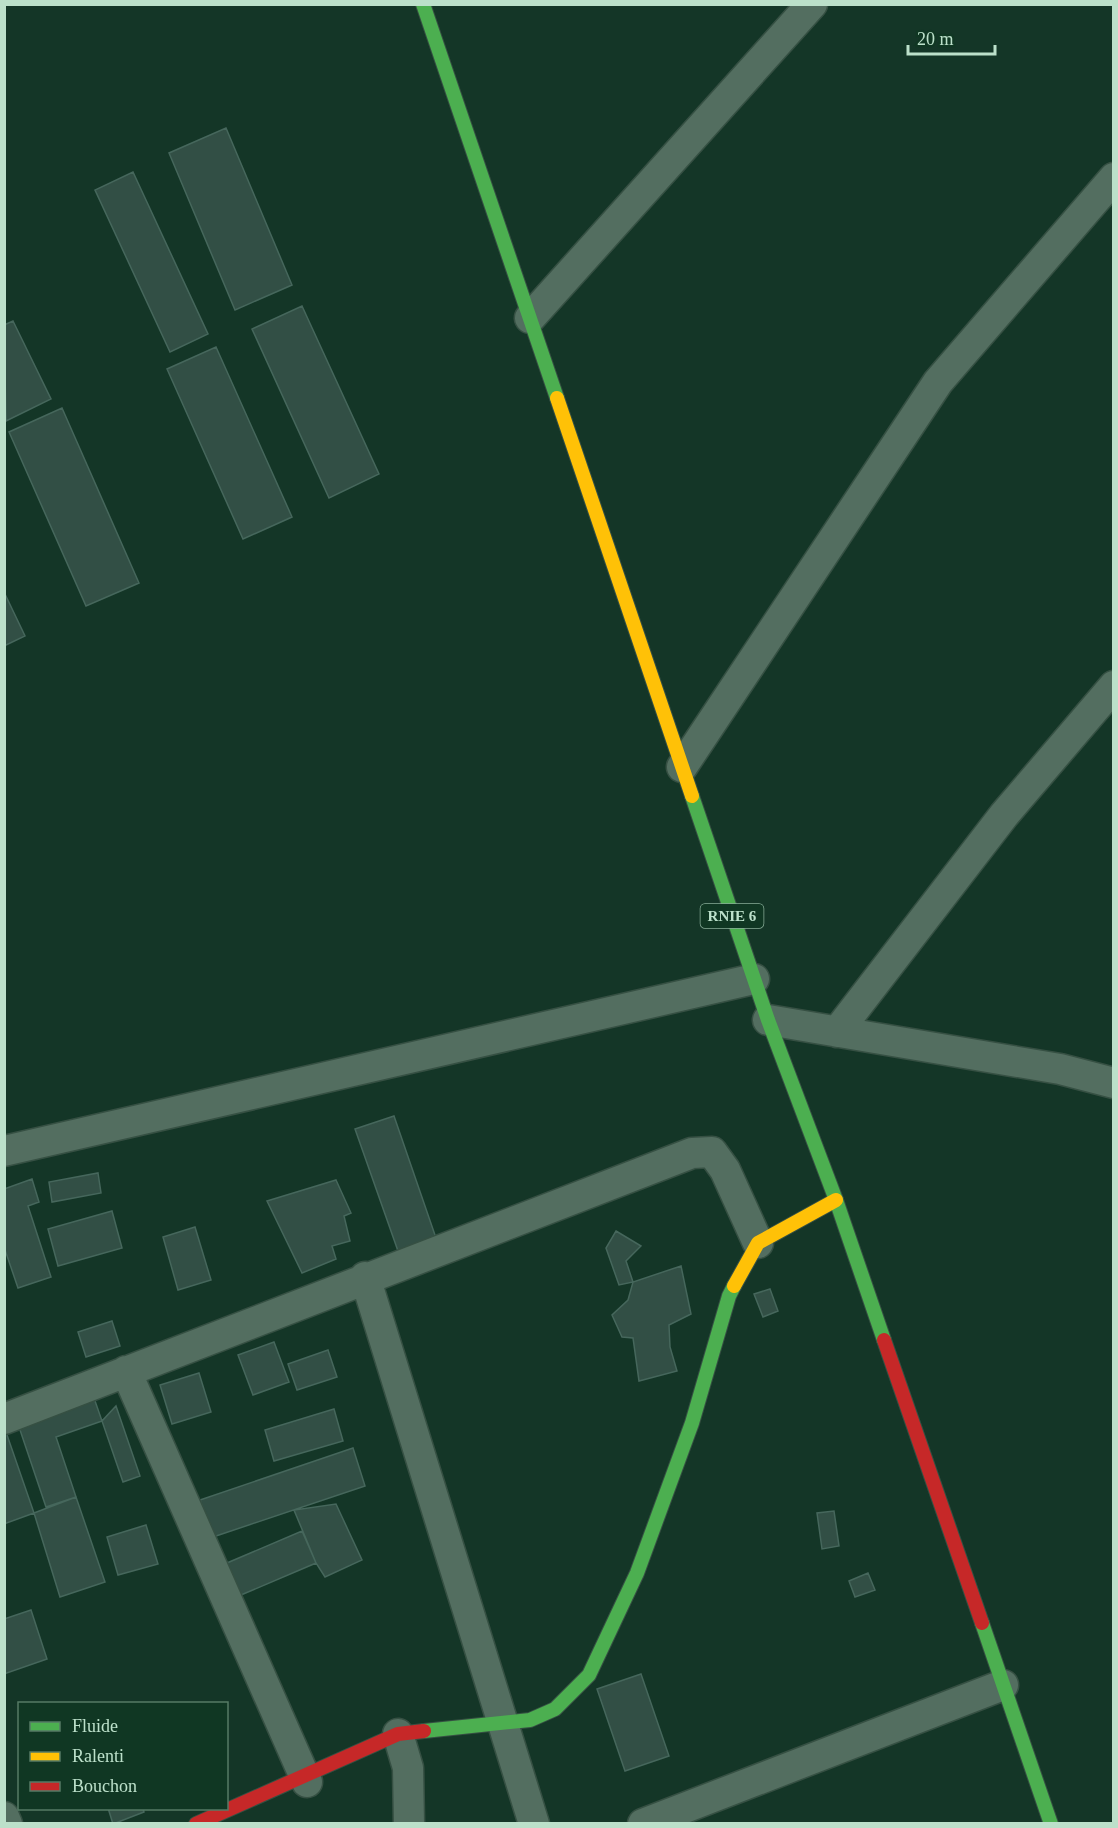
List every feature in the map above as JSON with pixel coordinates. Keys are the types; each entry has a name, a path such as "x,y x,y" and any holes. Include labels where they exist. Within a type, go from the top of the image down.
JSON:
{"main road":[{"name":"RNIE 6","path":"423,4 768,1020 836,1200 1051,1824"},
{"path":"196,1824 305,1779 398,1734 502,1721 530,1720 555,1709 589,1675 637,1573 692,1423 729,1296 758,1243 836,1200"}],"street":[{"path":"530,318 812,4"},
{"path":"682,766 938,382 1113,178"},
{"path":"837,1032 1004,815 1113,686"},
{"path":"4,1151 754,979"},
{"path":"768,1020 1060,1069 1113,1083"},
{"path":"4,1419 365,1277 692,1153 712,1152 725,1170 758,1243"},
{"path":"365,1277 534,1824"},
{"path":"126,1371 305,1779"},
{"path":"644,1824 1003,1685"},
{"path":"398,1734 408,1768 409,1824"},
{"path":"4,1817 7,1824"}],"building":[{"path":"226,128 292,285 235,310 169,153"},
{"path":"133,172 208,334 170,352 95,190"},
{"path":"302,306 379,474 329,498 252,329"},
{"path":"13,321 51,399 6,421 4,325"},
{"path":"216,347 292,517 243,539 167,369"},
{"path":"62,408 139,583 86,606 9,432"},
{"path":"4,592 25,636 4,646"},
{"path":"394,1116 436,1238 398,1251 355,1129"},
{"path":"98,1173 101,1193 52,1202 49,1182"},
{"path":"32,1179 39,1202 28,1206 51,1277 18,1288 4,1247 4,1189"},
{"path":"336,1180 351,1213 344,1216 350,1241 332,1246 336,1259 302,1273 267,1201"},
{"path":"112,1211 122,1248 58,1266 48,1229"},
{"path":"195,1227 211,1280 178,1290 163,1237"},
{"path":"616,1231 641,1246 626,1261 633,1282 619,1285 606,1248"},
{"path":"681,1266 691,1314 669,1325 670,1347 677,1371 639,1381 633,1338 622,1337 612,1315 628,1300 633,1282"},
{"path":"770,1289 778,1311 763,1317 754,1294"},
{"path":"112,1321 120,1346 86,1357 78,1332"},
{"path":"274,1342 289,1382 253,1395 238,1355"},
{"path":"328,1350 337,1377 297,1390 288,1364"},
{"path":"199,1373 211,1412 172,1424 160,1385"},
{"path":"94,1398 102,1421 56,1437 76,1497 46,1507 18,1424"},
{"path":"116,1406 140,1476 123,1482 102,1421"},
{"path":"334,1409 343,1441 274,1461 265,1430"},
{"path":"6,1432 34,1513 4,1524 4,1433"},
{"path":"353,1448 365,1486 213,1537 200,1500"},
{"path":"76,1497 105,1582 60,1597 34,1513"},
{"path":"336,1504 362,1560 325,1577 316,1563 294,1510"},
{"path":"834,1511 839,1546 822,1549 817,1513"},
{"path":"146,1525 158,1564 118,1575 107,1537"},
{"path":"302,1531 316,1563 241,1595 227,1563"},
{"path":"868,1573 875,1590 855,1597 849,1581"},
{"path":"31,1610 47,1659 4,1674 4,1619"},
{"path":"641,1674 669,1756 625,1771 597,1689"},
{"path":"109,1810 144,1810 144,1812 113,1824"}],"traffic: fast":[{"path":"423,4 557,398"},
{"path":"692,796 768,1020 836,1200 884,1340"},
{"path":"424,1731 530,1720 555,1709 589,1675 637,1573 692,1423 729,1296 734,1286"},
{"path":"982,1623 1051,1824"}],"traffic: slow":[{"path":"557,398 692,796"},
{"path":"734,1286 758,1243 836,1200"}],"traffic: jam":[{"path":"884,1340 982,1623"},
{"path":"228,1810 398,1734 424,1731"},
{"path":"196,1824 227,1810"}]}
